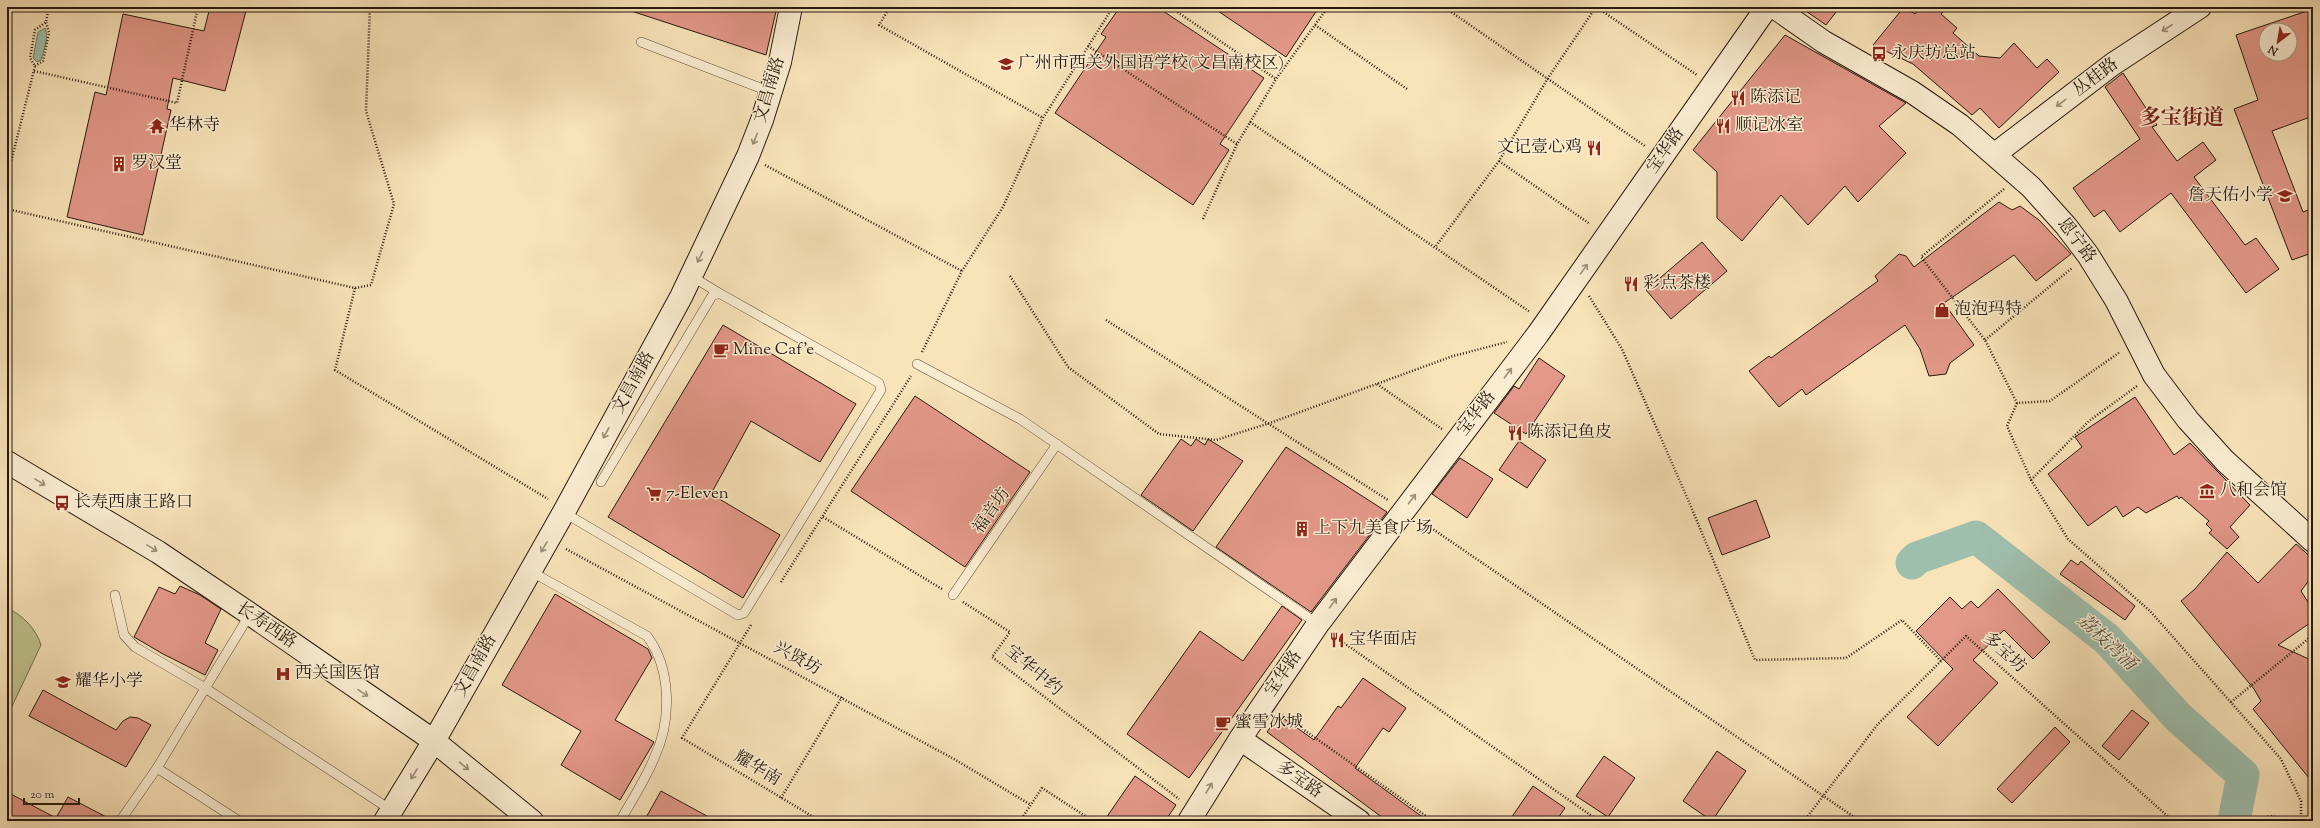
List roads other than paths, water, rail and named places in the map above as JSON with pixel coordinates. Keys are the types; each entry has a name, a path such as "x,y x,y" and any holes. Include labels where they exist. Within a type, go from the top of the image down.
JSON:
{"street":[{"name":"文昌南路","path":"388,816 434,741 548,540 691,276 748,156 772,93 791,7"},
{"name":"宝华路","path":"1192,816 1240,739 1318,624 1542,328 1766,7"},
{"name":"恩宁路","path":"1774,7 1824,42 1912,92 1960,125 2019,176 2066,226 2088,255 2116,300 2154,374 2188,420 2225,461 2313,540"},
{"name":"丛桂路","path":"1995,154 2113,64 2200,7"},
{"name":"长寿西路","path":"7,462 158,552 250,614 434,741 532,821"},
{"name":"多宝路","path":"1240,739 1358,821"}],"lane":[{"path":"641,42 772,93"},
{"path":"564,511 738,615 744,613 881,390 879,383 691,276"},
{"path":"601,482 712,296 719,293"},
{"path":"917,364 1020,419 1318,624"},
{"name":"福音坊","path":"953,595 1057,444"},
{"path":"530,571 647,636 656,648 660,658 664,672 666,705 660,742 655,756 620,821"},
{"path":"115,595 124,635 134,647 205,688 388,816"},
{"path":"120,821 157,768 250,614"},
{"path":"157,768 239,821"}],"waterway":[{"name":"荔枝湾涌","path":"1912,563 1917,558 1976,537 2107,639 2178,717 2243,775 2234,821"}],"place":[{"name":"永庆坊总站","path":"1879,54"},
{"name":"广州市西关外国语学校(文昌南校区)","path":"1006,64"},
{"name":"陈添记","path":"1738,98"},
{"name":"华林寺","path":"157,126"},
{"name":"顺记冰室","path":"1723,126"},
{"name":"文记壹心鸡","path":"1594,148"},
{"name":"罗汉堂","path":"119,164"},
{"name":"詹天佑小学","path":"2285,196"},
{"name":"彩点茶楼","path":"1631,284"},
{"name":"泡泡玛特","path":"1942,310"},
{"name":"Mine Caf'e","path":"721,350"},
{"name":"陈添记鱼皮","path":"1515,433"},
{"name":"八和会馆","path":"2207,491"},
{"name":"7-Eleven","path":"654,494"},
{"name":"长寿西康王路口","path":"62,503"},
{"name":"上下九美食广场","path":"1302,529"},
{"name":"宝华面店","path":"1337,640"},
{"name":"西关国医馆","path":"283,674"},
{"name":"耀华小学","path":"63,682"},
{"name":"蜜雪冰城","path":"1223,723"}],"district":[{"name":"多宝街道","path":"2182,119"}]}
